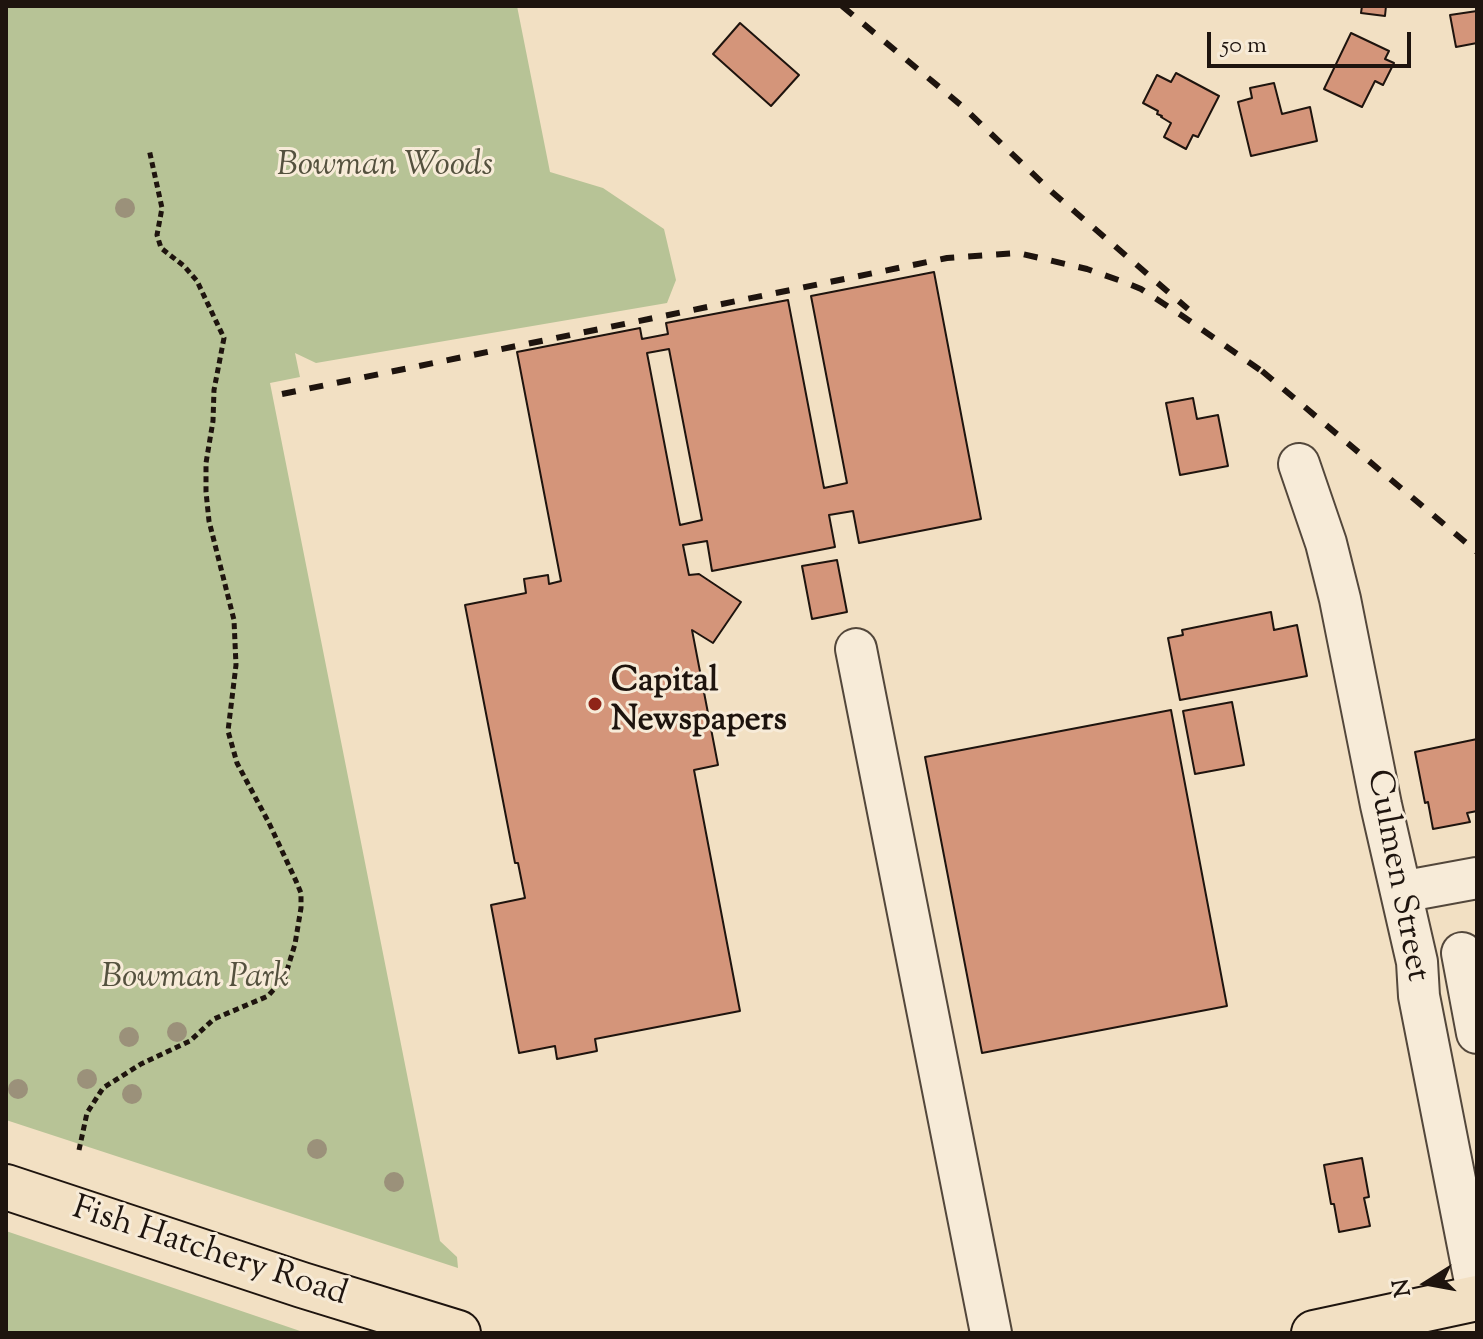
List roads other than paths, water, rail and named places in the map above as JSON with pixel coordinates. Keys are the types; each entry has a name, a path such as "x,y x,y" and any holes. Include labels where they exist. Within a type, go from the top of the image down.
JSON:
{"main road":[{"name":"Fish Hatchery Road","path":"6,1187 458,1333"},
{"path":"1314,1333 1477,1295"}],"street":[{"name":"Culmen Street","path":"1299,464 1326,543 1340,599 1381,805 1417,962 1419,996 1468,1197 1477,1295"},
{"path":"856,649 991,1333"},
{"path":"1401,892 1477,878"},
{"path":"1417,962 1470,949 1477,1033"}],"railway":[{"path":"842,6 962,106 1052,192 1188,309"},
{"path":"282,394 947,258 1018,253 1087,269 1141,289 1270,377"},
{"path":"1262,371 1477,552"}],"place":[{"name":"Capital Newspapers","path":"595,704"}],"park label":[{"name":"Bowman Woods","path":"385,168"},
{"name":"Bowman Park","path":"195,980"}]}
